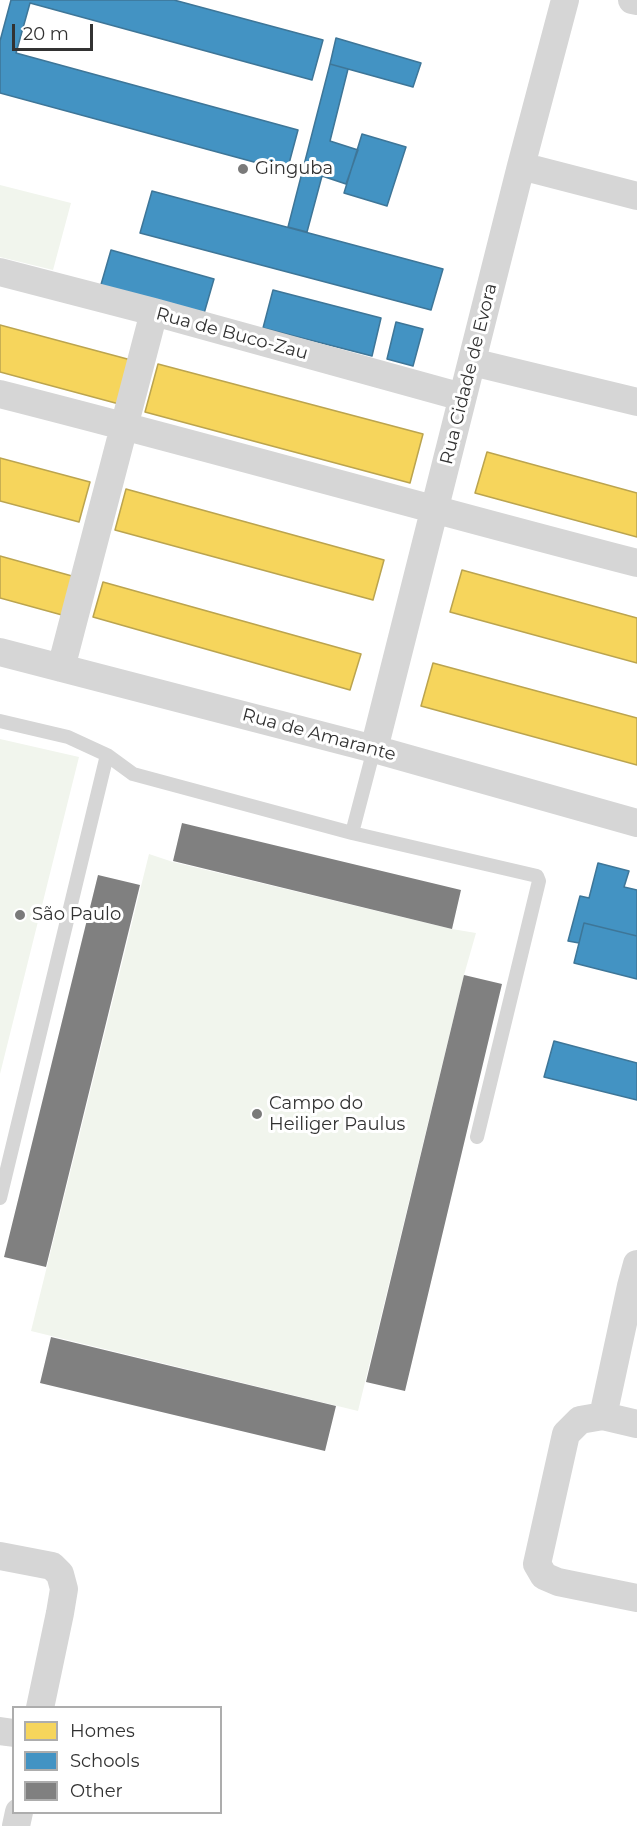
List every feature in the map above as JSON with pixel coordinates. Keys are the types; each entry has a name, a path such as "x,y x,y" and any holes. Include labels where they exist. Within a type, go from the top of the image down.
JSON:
{"street":[{"name":"Rua Cidade de Evora","path":"374,749 565,0"},
{"path":"632,0 637,1"},
{"path":"521,166 637,196"},
{"name":"Rua de Buco-Zau","path":"0,273 154,312 462,397"},
{"path":"61,668 154,312"},
{"path":"472,362 637,402"},
{"path":"0,394 637,563"},
{"name":"Rua de Amarante","path":"0,652 374,749 637,823"},
{"path":"603,1416 637,1264"},
{"path":"637,1424 603,1416 580,1420 566,1434 537,1564 544,1576 558,1582 637,1599"},
{"path":"0,1556 52,1566 60,1574 63,1589 60,1613 40,1706"}],"lane":[{"path":"0,721 68,738 107,756 133,774 352,833 537,876 539,878 477,1137"},
{"path":"352,833 374,749"},
{"path":"0,1198 107,756"}],"shaded area":[{"path":"0,185 71,203 53,270 0,257"},
{"name":"São Paulo","path":"0,739 79,757 0,1074"},
{"name":"Campo do Heiliger Paulus","path":"149,854 173,862 476,933 358,1411 31,1331"}],"building: Homes":[{"path":"0,325 131,360 119,404 0,372"},
{"path":"158,364 423,434 410,483 145,412"},
{"path":"487,452 637,493 637,537 475,493"},
{"path":"0,458 90,482 79,522 0,501"},
{"path":"126,489 384,560 373,600 115,530"},
{"path":"0,556 72,576 62,615 0,598"},
{"path":"462,570 637,618 637,663 450,612"},
{"path":"103,582 361,654 350,690 93,617"},
{"path":"433,663 637,718 637,765 421,706"}],"building: Schools":[{"path":"11,0 174,0 323,40 312,80 30,3 16,53 298,130 287,171 0,93 0,41"},
{"path":"336,38 421,63 413,87 330,64"},
{"path":"330,64 348,69 330,141 358,150 346,184 322,176 307,232 288,227"},
{"path":"362,134 406,147 387,206 344,193"},
{"path":"152,191 443,269 431,310 140,233"},
{"path":"111,250 214,279 203,317 100,288"},
{"path":"273,290 381,318 372,356 263,328"},
{"path":"396,322 423,329 413,366 387,359"},
{"path":"598,863 629,871 624,887 637,890 637,936 584,923 579,943 568,941 580,896 589,898"},
{"path":"584,923 637,936 637,979 574,963"},
{"path":"554,1041 637,1063 637,1100 544,1077"}],"building: Other":[{"path":"182,823 461,890 452,929 173,861"},
{"path":"98,875 140,885 46,1267 4,1257"},
{"path":"464,975 502,984 405,1391 366,1382"},
{"path":"51,1337 336,1406 325,1451 40,1383"}],"place":[{"name":"Ginguba","path":"243,169"},
{"name":"São Paulo","path":"20,915"},
{"name":"Campo do Heiliger Paulus","path":"257,1114"}]}
